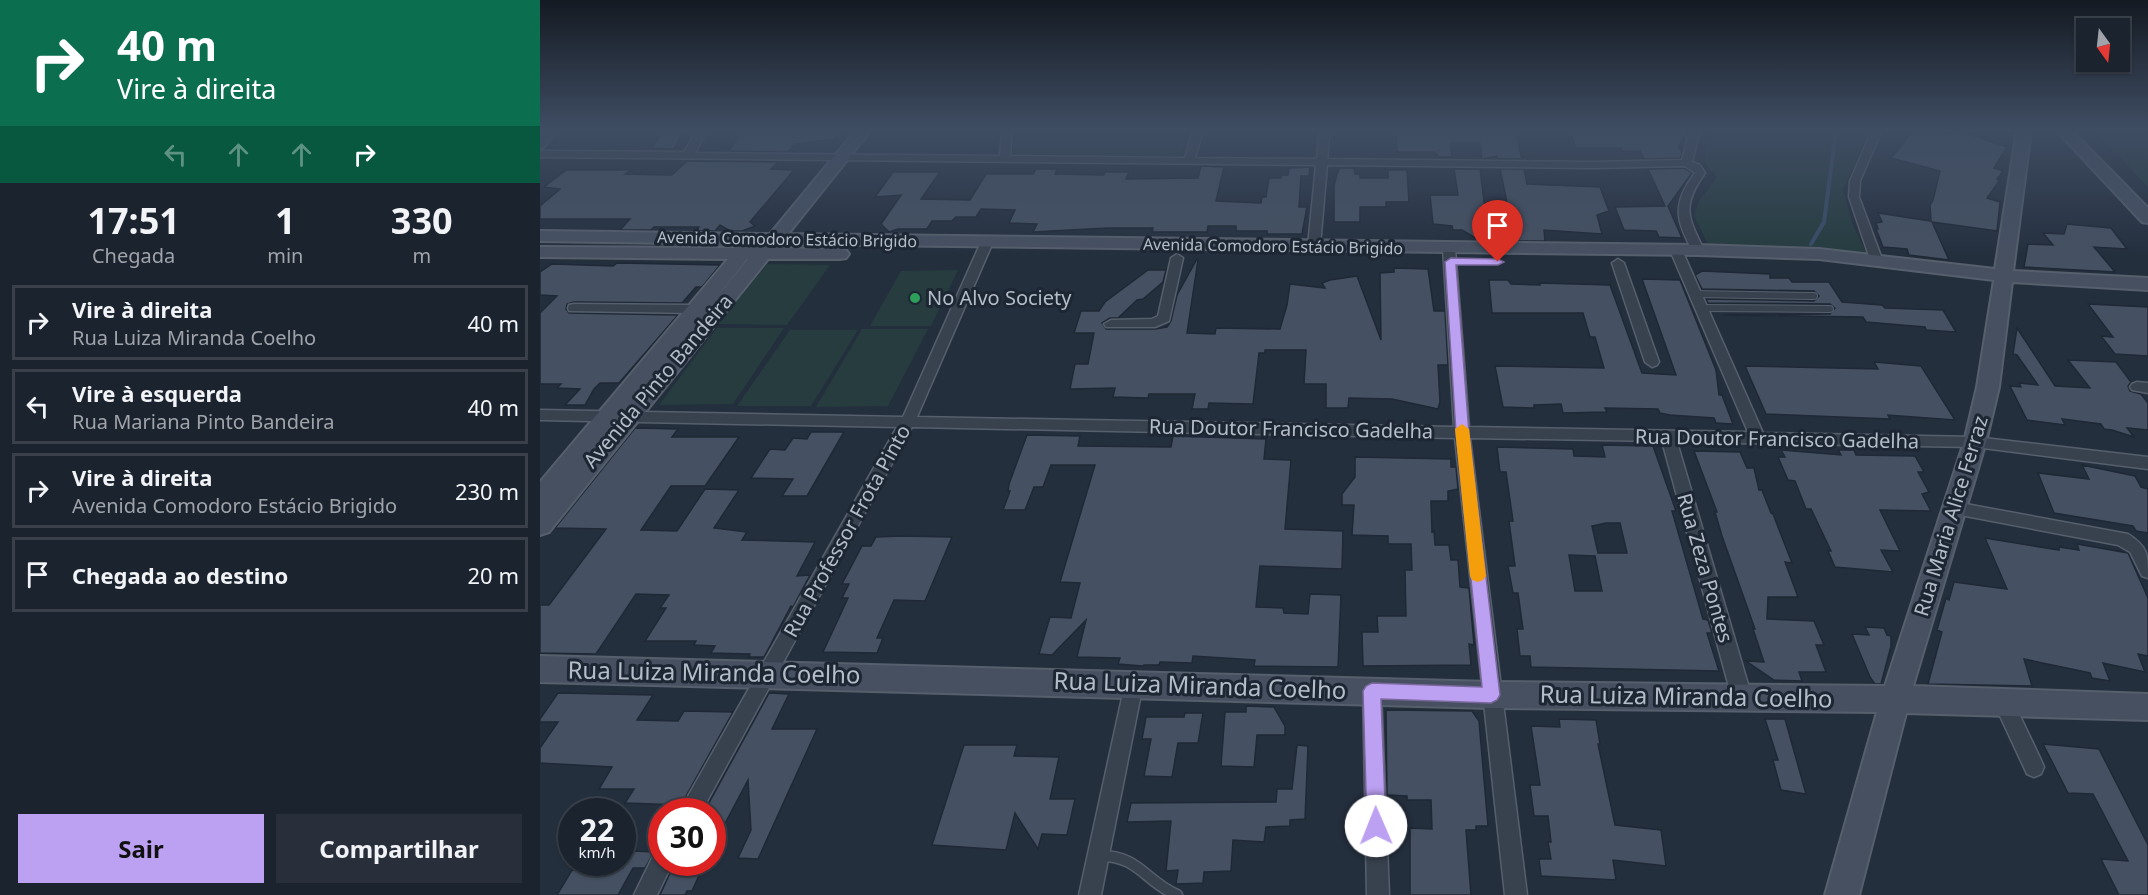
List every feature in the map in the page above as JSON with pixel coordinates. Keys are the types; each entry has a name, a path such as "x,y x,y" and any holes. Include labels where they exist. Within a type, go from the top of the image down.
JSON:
{"main road":[{"path":"759,246 814,172"},
{"name":"Avenida Pinto Bandeira","path":"540,498 618,416 759,246 776,238 831,172"},
{"name":"Rua Maria Alice Ferraz","path":"1842,895 1896,699 1975,442 1988,387 2019,172"},
{"path":"2105,172 2148,218"},
{"path":"2112,172 2126,173 2148,196"},
{"name":"Avenida Comodoro Estácio Brigido","path":"540,237 759,246 984,249 1314,246 1618,263 1679,257 1698,250 1819,254 1876,259 2004,282"},
{"name":"Avenida Comodoro Estácio Brigido","path":"776,238 1178,258 1450,255 1679,257 2004,282"},
{"name":"Avenida Comodoro Estácio Brigido","path":"540,252 741,254 759,246"},
{"name":"Avenida Pinto Bandeira","path":"540,525 694,309 741,254"},
{"path":"2004,282 2148,284"},
{"path":"2004,282 2148,298"},
{"name":"Rua Luiza Miranda Coelho","path":"540,669 1491,695 1896,699 2148,707"}],"street":[{"path":"1314,246 1321,172"},
{"path":"1698,250 1681,209 1686,194 1699,172"},
{"path":"1859,172 1855,181 1854,197 1876,259"},
{"name":"Rua Professor Frota Pinto","path":"697,798 768,675 907,423 984,249"},
{"path":"1450,255 1462,433 1516,895"},
{"path":"1679,257 1758,439"},
{"path":"1111,324 1161,321 1164,318 1178,258"},
{"path":"1618,263 1652,362"},
{"path":"574,308 694,309"},
{"name":"Rua Doutor Francisco Gadelha","path":"540,415 1975,442 2148,463"},
{"name":"Rua Zeza Pontes","path":"1668,437 1742,698"},
{"path":"1955,508 2122,539 2136,547 2148,571"},
{"path":"1090,895 1134,684"},
{"path":"1372,691 1378,895"},
{"path":"2004,703 2034,767"},
{"path":"645,895 655,876"}],"lane":[{"path":"1695,294 1814,296"},
{"path":"1701,308 1830,309"},
{"path":"1098,856 1121,857 1130,861 1166,892 1177,895"}],"green space":[{"path":"1712,172 1851,172 1843,190 1853,225 1867,254 1709,246 1694,216 1699,201 1717,177"},
{"path":"2134,172 2148,172 2148,187"},
{"path":"767,264 830,265 787,325 719,324"},
{"name":"No Alvo Society","path":"958,270 931,326 870,326 901,271"},
{"path":"717,328 784,328 733,404 659,405"},
{"path":"862,329 928,329 888,406 816,407"},
{"path":"790,330 858,330 811,406 737,406"}],"building":[{"path":"564,172 628,172 625,174 672,175 675,172 793,172 750,222 755,226 742,231 730,231 720,225 715,231 696,231 699,227 620,230 630,219 540,219 540,206 560,189 544,187"},
{"path":"893,172 940,172 921,199 970,200 986,174 1056,172 1055,174 1104,175 1105,172 1129,172 1126,179 1198,178 1200,172 1223,172 1216,201 1261,203 1262,197 1266,197 1269,178 1281,178 1281,175 1288,175 1288,172 1309,172 1309,176 1301,176 1299,207 1307,207 1302,234 1236,231 1236,226 1208,226 1207,232 1152,232 1153,228 1108,228 1033,232 1037,224 1009,223 1015,210 981,209 976,217 956,217 952,221 932,221 927,229 898,229 889,232 881,224 901,195 875,197"},
{"path":"1338,172 1355,172 1355,174 1360,174 1360,178 1388,178 1388,172 1407,172 1409,202 1386,202 1386,207 1360,207 1360,222 1334,222 1334,185"},
{"path":"1454,172 1480,172 1489,240 1479,240 1462,230 1453,230 1452,226 1433,224 1430,195 1458,195"},
{"path":"1501,172 1525,172 1527,184 1600,187 1609,211 1597,215 1602,234 1544,230 1545,241 1515,241"},
{"path":"1649,172 1692,173 1668,206 1682,238 1659,237 1656,231 1624,230 1615,207 1665,206"},
{"path":"1940,172 2002,172 1997,179 2000,180 1987,198 2000,202 1997,231 1932,222 1949,260 1909,255 1907,249 1883,247 1876,229 1878,229 1876,223 1882,222 1878,213 1931,221 1930,205"},
{"path":"2067,224 2111,228 2127,249 2094,247 2115,272 2024,267 2028,244 2053,245 2043,233 2064,234"},
{"path":"1197,259 1187,333 1215,334 1216,328 1280,329 1290,284 1325,288 1322,283 1357,276 1381,340 1380,273 1394,272 1394,268 1428,269 1434,311 1445,311 1448,365 1438,365 1440,402 1438,409 1392,399 1349,398 1348,408 1326,408 1326,384 1304,384 1306,350 1265,350 1265,353 1259,353 1253,404 1209,403 1208,409 1192,409 1195,394 1149,394 1148,398 1113,397 1115,388 1070,389 1075,364 1088,364 1094,333 1074,333 1081,311 1099,311 1105,302 1148,270 1166,270 1163,282 1143,299 1137,300 1118,318 1110,318 1102,323 1106,329 1167,327 1171,321 1177,295"},
{"path":"617,263 720,265 702,287 696,287 682,303 574,302 567,304 566,309 569,313 678,315 619,383 600,383 585,405 565,405 580,389 557,388 561,384 540,384 540,313 557,296 540,295 540,272 552,264 613,266"},
{"path":"1702,271 1770,274 1770,278 1789,278 1792,282 1829,282 1842,302 1882,305 1885,308 1943,310 1956,332 1866,322 1863,317 1723,315 1830,314 1835,308 1830,304 1708,303 1706,299 1814,301 1819,296 1814,291 1702,289 1695,275"},
{"path":"1642,279 1680,280 1716,370 1719,395 1722,395 1733,424 1716,423 1714,418 1660,413 1658,409 1605,408 1607,412 1563,413 1561,404 1534,405 1534,408 1503,407 1495,366 1604,368 1595,337 1590,337 1583,313 1492,313 1489,280 1508,280 1511,284 1610,285 1642,373 1676,375"},
{"path":"2088,304 2148,307 2148,356 2115,354 2101,336 2113,337"},
{"path":"2017,328 2055,386 2090,388 2068,360 2116,362 2131,382 2128,386 2130,391 2141,394 2148,403 2148,430 2127,428 2134,437 2104,429 2101,424 2062,419 2065,425 2027,420 2010,386 2021,387 2019,383 2038,385 2017,355 2013,354"},
{"path":"1874,362 1921,366 1955,420 1888,415 1890,419 1766,414 1745,366 1878,369"},
{"path":"635,428 678,429 672,437 739,437 705,486 671,486 641,530 677,531 705,489 739,490 714,528 747,532 742,540 815,542 797,576 810,575 764,657 749,657 750,654 711,653 715,646 694,645 696,641 645,641 666,608 660,608 669,595 636,594 596,654 540,653 540,605 549,605 606,529 555,528"},
{"path":"811,432 844,432 807,496 782,496 793,479 751,478 770,449 785,450 793,438 807,439"},
{"path":"1027,435 1080,436 1078,446 1171,447 1173,436 1266,439 1264,459 1291,460 1285,529 1343,531 1342,569 1260,566 1256,607 1283,608 1284,613 1308,614 1310,594 1341,595 1338,667 1254,666 1255,660 1193,656 1192,663 1160,662 1159,665 1143,666 1118,664 1120,658 1077,657 1086,620 1052,655 1039,654 1050,617 1071,618 1080,583 1060,582 1095,465 1051,465 1043,487 1034,487 1025,510 1003,510 1010,491 1008,491 1009,484"},
{"path":"1602,445 1653,446 1676,511 1672,511 1703,619 1708,620 1712,633 1707,633 1719,671 1531,667 1530,656 1520,656 1517,629 1523,629 1518,593 1513,593 1508,566 1515,566 1509,521 1513,521 1506,472 1500,472 1497,447 1573,449 1574,456 1605,457","holes":["1620,523 1627,553 1598,553 1592,526","1569,555 1595,556 1602,591 1575,591"]},
{"path":"1781,450 1841,455 1838,450 1854,450 1856,455 1915,456 1924,472 1918,472 1929,492 1922,494 1931,511 1880,510 1900,551 1881,550 1893,572 1835,567 1828,551 1831,551 1811,509 1806,509 1795,481 1788,480 1778,457 1785,457"},
{"path":"1694,451 1740,452 1747,468 1754,468 1759,490 1762,490 1773,514 1792,563 1785,562 1798,597 1768,597 1767,619 1814,621 1824,645 1816,645 1826,672 1799,672 1802,681 1774,680 1746,661 1764,662 1753,629 1755,629 1722,536 1715,512 1717,512"},
{"path":"1355,457 1451,459 1451,467 1456,467 1458,489 1448,491 1448,501 1431,501 1432,532 1434,531 1435,545 1449,545 1451,560 1458,560 1460,587 1469,588 1474,645 1469,644 1471,665 1363,666 1362,632 1378,632 1377,616 1406,616 1405,570 1412,570 1411,544 1388,544 1388,536 1352,535 1354,505 1342,505 1342,494 1355,477"},
{"path":"2082,465 2135,476 2141,487 2148,489 2148,533 2136,531 2133,526 2054,513 2038,473 2089,479"},
{"path":"876,537 952,537 925,601 894,600 877,638 883,638 877,653 823,652 848,598 842,598 849,584 842,584 862,546 871,546"},
{"path":"1985,538 2059,550 2059,547 2079,550 2077,544 2128,553 2148,598 2148,656 2138,654 2145,672 2103,663 2110,681 2092,678 2090,673 2024,659 2032,686 1928,684 1942,632 1937,630 1946,598 1949,600 1954,582 2007,589"},
{"path":"1865,627 1884,628 1887,635 1891,636 1891,646 1881,684 1875,684 1870,677 1852,634 1869,635"},
{"path":"558,693 653,695 637,720 678,721 684,711 733,712 685,798 648,798 648,804 636,803 636,798 628,798 634,789 599,789 612,767 540,763 540,748 558,722 540,722"},
{"path":"769,693 789,694 772,729 817,729 758,859 738,858 751,830 748,780 726,822 726,798 712,798"},
{"path":"1246,706 1274,707 1285,726 1285,735 1257,735 1254,767 1221,766 1225,712 1246,712"},
{"path":"1386,710 1472,711 1479,721 1488,826 1476,826 1476,830 1466,830 1471,895 1410,895 1410,828 1432,829 1431,800 1407,800 1407,796 1387,795"},
{"path":"1185,713 1203,713 1198,743 1178,743 1172,777 1144,776 1151,739 1142,739 1146,717 1184,717"},
{"path":"1559,719 1596,720 1600,744 1598,744 1615,825 1661,830 1666,866 1613,860 1616,880 1541,876 1539,859 1551,859 1548,842 1551,842 1548,816 1534,816 1530,785 1540,785 1531,726 1560,727"},
{"path":"1765,719 1785,719 1806,794 1781,790 1773,760 1778,760"},
{"path":"2043,744 2099,749 2148,845 2148,895 2119,895 2101,859 2128,861 2093,794 2068,793"},
{"path":"964,745 1017,745 1014,756 1059,757 1050,799 1075,799 1067,835 1042,834 1038,849 1015,813 1006,850 932,845"},
{"path":"1297,745 1308,746 1305,819 1290,820 1290,826 1266,827 1264,842 1233,840 1231,871 1204,872 1203,883 1176,884 1178,870 1166,871 1171,821 1127,822 1131,803 1276,802 1277,789 1292,789"},
{"path":"636,851 648,852 648,863 645,868 636,868"},
{"path":"568,876 629,876 618,895 557,895"},
{"path":"669,876 699,876 692,891 687,891 685,895 660,895"}],"waterway":[{"path":"1811,244 1824,222 1831,172"}],"slow traffic":[{"path":"1462,429 1478,576"}],"place":[{"name":"No Alvo Society","path":"915,298"}],"route":[{"path":"1376,826 1372,691 1491,695 1462,433 1451,262 1498,262"}]}
